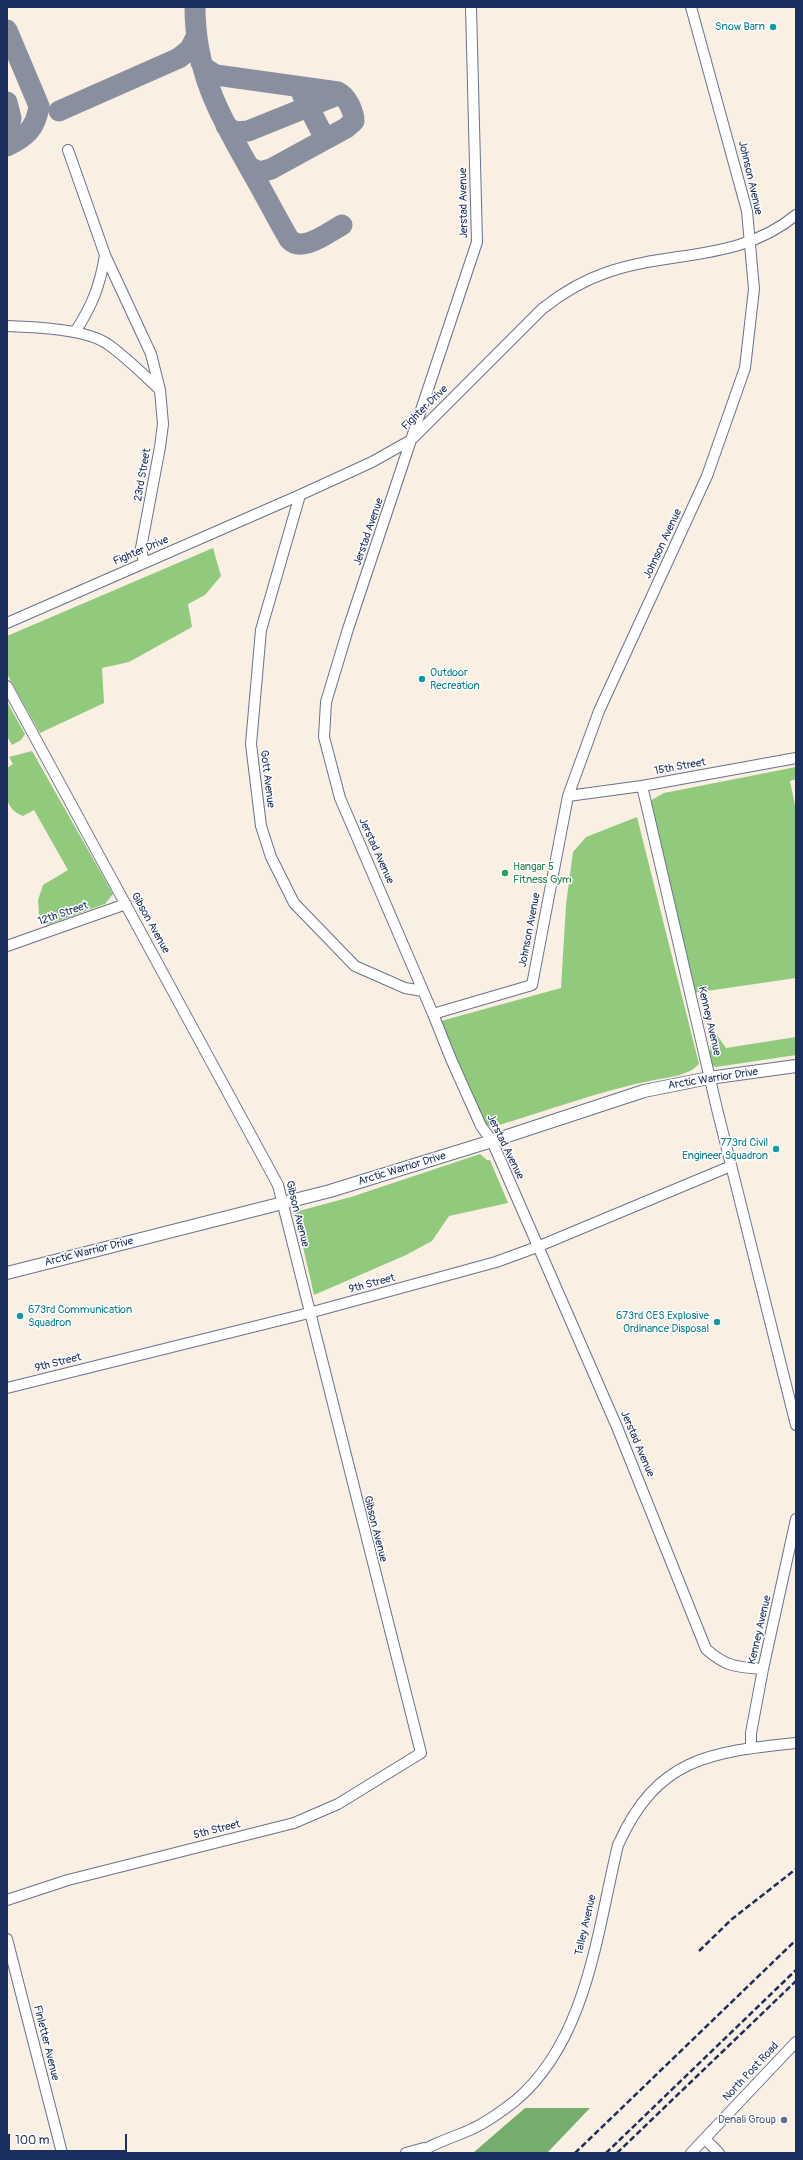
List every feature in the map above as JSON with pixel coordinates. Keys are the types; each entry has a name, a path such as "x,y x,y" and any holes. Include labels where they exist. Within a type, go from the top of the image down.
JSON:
{"main road":[{"name":"Arctic Warrior Drive","path":"7,1273 330,1191 492,1141 644,1091 710,1078 796,1066"}],"street":[{"name":"Jerstad Avenue","path":"471,7 477,242 326,702 324,737 340,798 434,1014 450,1057 481,1126 492,1141 537,1247 617,1427 706,1649 718,1660 731,1666 763,1669"},
{"name":"Johnson Avenue","path":"434,1014 532,985 568,796 598,711 707,476 745,368 754,289 749,241 748,211 691,7"},
{"name":"23rd Street","path":"68,150 105,255 151,354 160,390 163,424 142,548 144,563"},
{"name":"Fighter Drive","path":"7,623 300,495 372,462 411,440 542,309 560,295 609,272 639,264 708,254 749,241 769,232 796,215"},
{"name":"23rd Street","path":"75,332 94,299 101,280 105,255"},
{"path":"7,326 75,332 94,336 109,344 160,390"},
{"name":"Gott Avenue","path":"300,495 261,630 251,744 261,826 271,857 294,903 354,966 405,988 423,991"},
{"name":"Gibson Avenue","path":"7,686 270,1167 278,1185 281,1203 420,1753"},
{"name":"15th Street","path":"568,796 642,786 796,758"},
{"name":"Kenney Avenue","path":"642,786 731,1166 796,1425"},
{"name":"12th Street","path":"7,946 126,904"},
{"name":"9th Street","path":"7,1388 309,1313 470,1269 537,1247 731,1166"},
{"name":"Kenney Avenue","path":"751,1747 751,1732 763,1669 796,1519"},
{"name":"Talley Avenue","path":"406,2153 423,2150 452,2138 492,2118 533,2084 558,2050 566,2036 581,1997 618,1845 627,1825 647,1796 673,1772 704,1758 751,1747 796,1743"},
{"name":"5th Street","path":"7,1900 68,1880 294,1823 338,1804 420,1753"},
{"name":"Finletter Avenue","path":"7,1939 62,2153"},
{"name":"North Post Road","path":"691,2153 796,2042"},
{"path":"704,2139 718,2153"}],"green space":[{"path":"213,548 221,576 205,595 188,604 192,627 129,662 102,668 104,703 40,733 7,674 7,636"},
{"path":"7,702 25,734 21,740 12,745 7,736"},
{"path":"32,751 113,894 105,904 47,925 39,914 38,900 43,885 68,870 34,810 23,816 16,812 11,808 8,802 6,790 7,768 13,764 9,757"},
{"path":"796,767 796,779 790,781 796,810 796,978 693,993 648,802 664,793"},
{"path":"637,817 699,1064 684,1074 613,1090 493,1127 486,1125 441,1021 561,988 566,905 573,852 586,837"},
{"path":"712,1028 726,1048 796,1037 796,1055 716,1067 709,1064"},
{"path":"480,1154 487,1160 490,1160 508,1203 449,1216 432,1241 406,1255 314,1295 295,1212 351,1197"},
{"path":"525,2108 590,2108 547,2153 473,2153"}],"taxiway":[{"path":"195,7 199,51 210,90 227,128 289,239 294,243 308,243 342,225"},
{"path":"7,30 39,106 38,114 33,126 20,139 7,146"},
{"path":"59,111 179,58 190,49 196,37"},
{"path":"201,63 206,69 216,75 338,92 344,97 353,113 354,121 346,128 271,169 260,172 249,167"},
{"path":"302,94 322,133 325,135 333,135"},
{"path":"226,126 235,132 248,131 340,94"},
{"path":"7,102 11,118 7,138"}],"railway":[{"path":"699,1951 732,1919 796,1869"},
{"path":"575,2153 796,1940"},
{"path":"606,2153 796,1970"},
{"path":"617,2153 796,1981"}],"place":[{"name":"Snow Barn","path":"773,27"},
{"name":"Outdoor Recreation","path":"422,679"},
{"name":"Hangar 5 Fitness Gym","path":"505,873"},
{"name":"773rd Civil Engineer Squadron","path":"776,1149"},
{"name":"673rd Communication Squadron","path":"20,1316"},
{"name":"673rd CES Explosive Ordinance Disposal","path":"717,1322"},
{"name":"Denali Group","path":"784,2120"}]}
